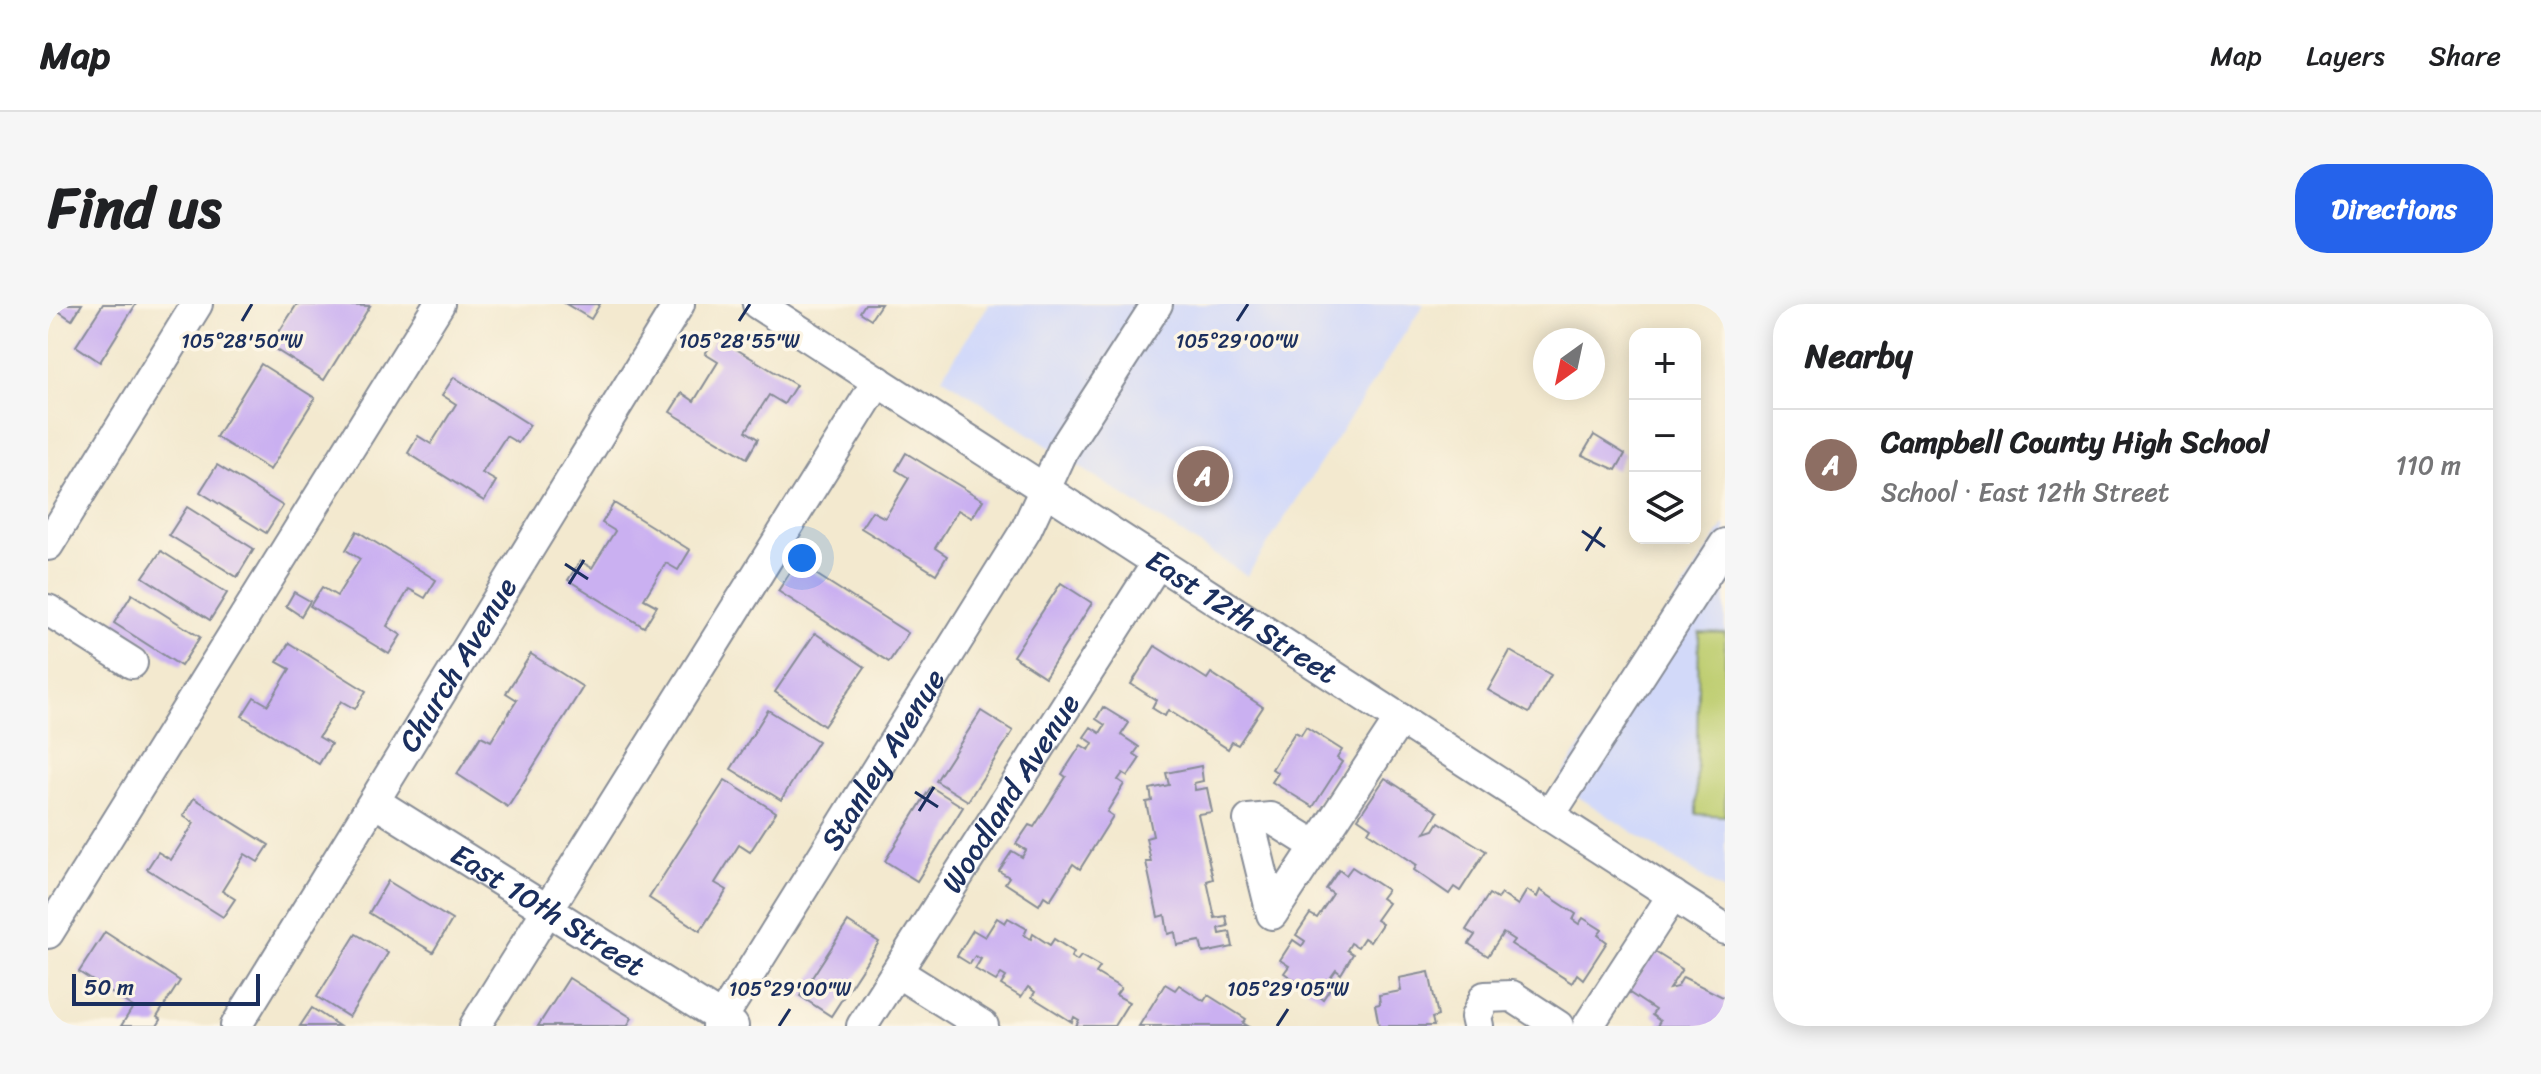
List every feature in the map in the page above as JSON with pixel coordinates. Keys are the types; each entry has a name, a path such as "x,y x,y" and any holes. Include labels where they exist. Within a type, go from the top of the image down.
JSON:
{"street":[{"path":"48,545 197,304"},
{"path":"48,933 439,304"},
{"name":"Church Avenue","path":"236,1026 679,304"},
{"name":"East 12th Street","path":"758,304 1725,929"},
{"name":"Stanley Avenue","path":"724,1024 1019,542 1063,450 1157,304"},
{"path":"475,1026 878,381"},
{"path":"1549,816 1725,544"},
{"name":"Woodland Avenue","path":"862,1026 1158,562"},
{"path":"48,610 132,663"},
{"path":"1316,846 1400,719"},
{"name":"East 10th Street","path":"375,802 724,1024"},
{"path":"1588,1026 1673,895"},
{"path":"897,972 983,1026"},
{"path":"1478,1026 1476,1017 1485,997 1512,996 1558,1026"}],"shaded area":[{"path":"989,304 1424,304 1247,576 942,377"},
{"path":"1725,524 1725,892 1557,783"}],"green space":[{"path":"1699,632 1725,633 1725,816 1696,814"}],"building":[{"path":"61,304 82,304 72,320 57,310"},
{"path":"103,304 136,304 100,362 76,346"},
{"path":"297,304 370,306 324,380 270,346"},
{"path":"566,304 600,304 591,319"},
{"path":"865,304 881,304 871,319 860,312"},
{"path":"716,337 796,385 784,404 769,395 746,431 758,439 747,458 670,412 682,393 694,401 718,362 705,354"},
{"path":"261,364 315,398 270,470 216,437"},
{"path":"454,377 530,425 518,443 506,436 482,473 496,481 484,501 408,453 418,436 431,444 456,404 442,395"},
{"path":"1594,435 1625,454 1616,470 1582,455"},
{"path":"906,453 983,500 972,518 958,510 935,548 947,556 936,574 861,528 872,511 885,518 909,478 896,470"},
{"path":"217,465 283,506 266,533 200,492"},
{"path":"614,503 690,550 678,570 666,563 644,599 657,606 644,627 568,580 580,561 592,568 615,531 602,523"},
{"path":"187,507 254,549 237,577 169,535"},
{"path":"357,531 436,580 425,598 409,589 387,626 401,635 389,654 310,606 322,587 337,596 360,559 346,550"},
{"path":"161,551 227,593 210,620 143,577"},
{"path":"797,562 908,633 889,662 778,591"},
{"path":"1061,583 1092,603 1045,677 1013,656"},
{"path":"294,592 310,601 301,616 286,606"},
{"path":"132,594 200,637 181,666 114,623"},
{"path":"815,633 865,667 824,726 775,692"},
{"path":"289,643 366,691 355,709 341,701 319,737 331,744 319,764 242,716 254,697 268,705 290,669 277,662"},
{"path":"1155,646 1207,679 1211,673 1263,707 1238,745 1232,742 1228,749 1168,710 1165,716 1152,708 1156,700 1131,684"},
{"path":"1510,651 1551,675 1529,713 1488,690"},
{"path":"531,654 583,687 508,807 457,774 481,736 491,741 517,700 506,693"},
{"path":"1103,707 1129,723 1121,735 1139,747 1134,754 1140,758 1128,776 1123,773 1118,780 1124,784 1107,812 1113,816 1080,869 1073,864 1050,900 1044,896 1039,905 1005,883 1009,877 999,871 1012,851 1022,857 1026,850 1016,844 1029,825 1034,827 1066,777 1062,774 1081,745 1089,750 1093,743 1084,737 1091,727 1100,733 1105,725 1096,719"},
{"path":"768,710 818,741 781,800 731,769"},
{"path":"981,711 1013,731 968,801 936,781"},
{"path":"1306,727 1342,750 1337,758 1342,762 1313,807 1272,782 1278,773 1272,769 1295,732 1301,735"},
{"path":"1201,766 1203,781 1194,783 1195,790 1207,788 1212,812 1198,814 1213,879 1207,881 1215,918 1226,916 1228,926 1219,928 1220,934 1230,932 1233,947 1203,953 1200,941 1177,945 1175,932 1168,934 1165,915 1158,917 1146,862 1151,862 1146,838 1153,836 1146,802 1152,801 1150,789 1169,785 1166,773"},
{"path":"1385,778 1438,812 1425,833 1434,830 1439,822 1486,851 1460,891 1454,887 1449,894 1414,870 1417,865 1368,832 1371,827 1358,818"},
{"path":"725,780 776,812 750,852 739,845 715,883 727,890 700,931 649,898"},
{"path":"931,787 963,807 917,881 885,861"},
{"path":"194,798 269,845 258,862 245,854 222,891 235,899 223,917 147,869 158,852 171,860 194,823 183,816"},
{"path":"1352,867 1387,890 1381,898 1388,903 1376,920 1382,924 1370,942 1364,938 1358,947 1351,943 1347,950 1353,954 1341,974 1336,970 1331,977 1336,980 1323,999 1284,973 1289,966 1280,960 1293,940 1302,946 1305,941 1296,935 1310,914 1317,918 1333,894 1326,889 1339,870 1346,875"},
{"path":"388,881 452,920 433,952 369,913"},
{"path":"1527,890 1537,897 1540,890 1576,914 1573,920 1579,924 1583,918 1602,930 1598,935 1607,942 1583,979 1577,974 1572,983 1511,944 1514,940 1503,933 1488,956 1469,944 1475,935 1466,930 1489,894 1497,899 1501,894 1518,905"},
{"path":"997,918 1005,923 1008,918 1027,929 1024,935 1031,939 1033,934 1050,945 1054,939 1074,952 1071,957 1077,961 1081,956 1100,967 1096,973 1121,988 1116,995 1129,1002 1114,1026 1076,1026 1079,1020 1074,1017 1072,1022 1032,997 1035,992 1028,987 1021,997 1001,985 1006,977 1001,974 996,981 975,969 981,959 975,956 970,964 957,956 973,930 985,937"},
{"path":"848,922 879,942 831,1016 800,996"},
{"path":"105,932 180,981 157,1017 161,1020 157,1026 121,1026 133,1007 79,972"},
{"path":"356,934 388,953 349,1017 317,997"},
{"path":"1655,952 1682,969 1669,989 1677,987 1683,977 1725,998 1725,1026 1657,1026 1660,1021 1652,1015 1655,1010 1628,992"},
{"path":"1429,972 1438,1016 1432,1018 1434,1026 1379,1026 1375,1005 1380,1004 1379,995 1401,991 1399,978"},
{"path":"569,978 632,1018 627,1026 538,1026"},
{"path":"1165,984 1175,990 1179,985 1204,1001 1208,995 1246,1019 1243,1023 1248,1026 1139,1026"},
{"path":"312,1008 339,1026 300,1026"}],"place":[{"name":"Campbell County High School","path":"1203,476"}]}
